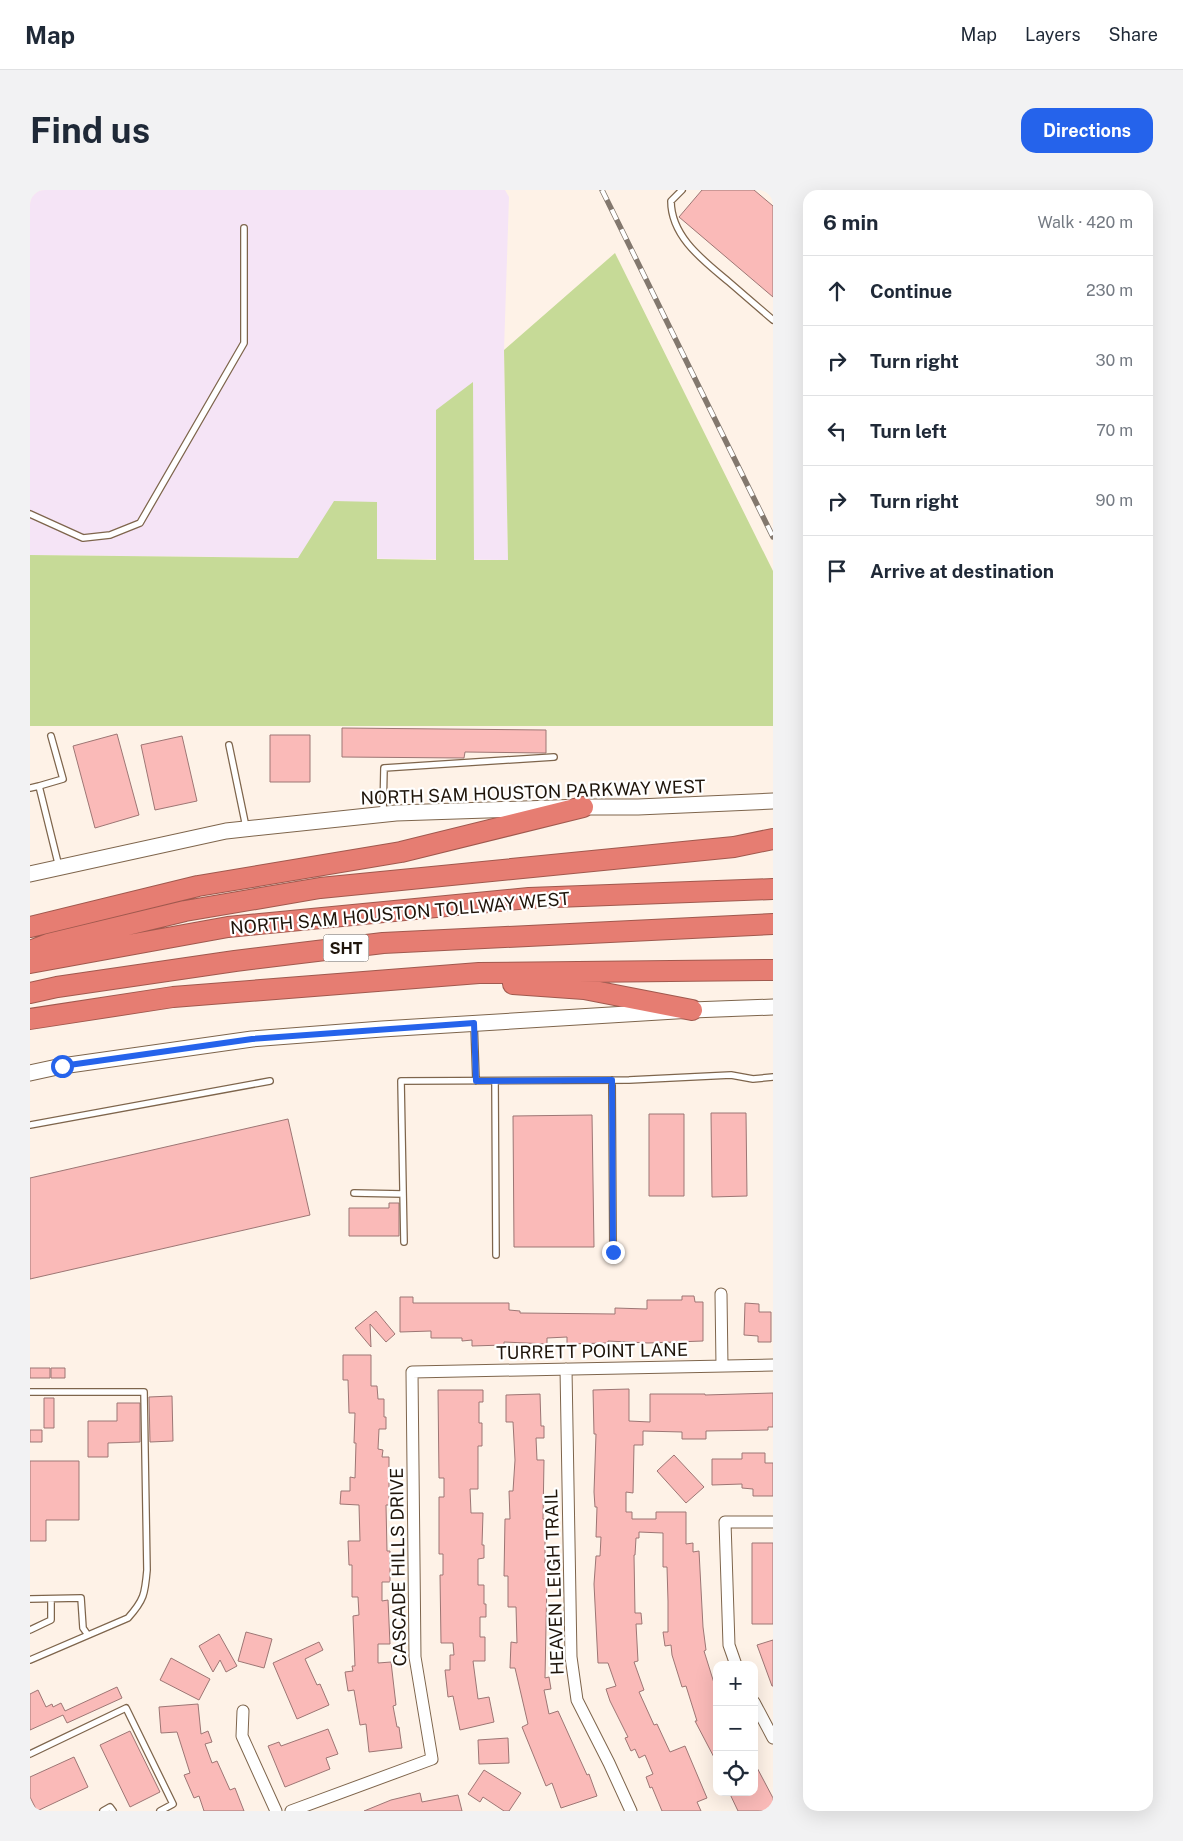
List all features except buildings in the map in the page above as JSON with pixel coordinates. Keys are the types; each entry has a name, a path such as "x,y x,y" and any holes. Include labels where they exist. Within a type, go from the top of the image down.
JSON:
{"highway":[{"path":"30,927 191,888 401,852 582,807"},
{"path":"30,951 48,944 186,911 320,888 734,847 773,839"},
{"name":"NORTH SAM HOUSTON TOLLWAY WEST","path":"30,963 228,927 529,898 773,889"},
{"name":"NORTH SAM HOUSTON TOLLWAY WEST","path":"30,993 57,987 235,961 383,943 773,924"},
{"path":"30,1020 173,997 479,973 773,970"},
{"path":"55,1016 480,982 584,989 692,1010"}],"main road":[{"name":"NORTH SAM HOUSTON PARKWAY WEST","path":"30,874 226,831 383,814 773,801"},
{"path":"30,1073 62,1066 252,1039 474,1023 773,1007"}],"street":[{"path":"721,1294 722,1366"},
{"name":"TURRETT POINT LANE","path":"412,1372 773,1365"},
{"name":"HEAVEN LEIGH TRAIL","path":"566,1369 572,1666 577,1700 631,1811"},
{"name":"CASCADE HILLS DRIVE","path":"291,1811 432,1759 415,1657 412,1372"},
{"path":"735,1661 729,1645 725,1522 773,1522"},
{"path":"756,1706 773,1738"},
{"path":"243,1711 242,1736 276,1811"}],"lane":[{"path":"682,190 671,201 671,210 681,235 695,253 773,320"},
{"path":"30,514 82,538 110,535 140,523 244,343 244,228"},
{"path":"30,788 63,779 51,736"},
{"path":"229,745 247,829"},
{"path":"383,814 384,768 554,757"},
{"path":"39,786 60,867"},
{"path":"474,1023 476,1081"},
{"path":"404,1242 401,1082 612,1080 731,1075 753,1079 773,1077"},
{"path":"612,1080 613,1252"},
{"path":"495,1081 496,1255"},
{"path":"30,1125 270,1082"},
{"path":"354,1193 403,1194"},
{"path":"30,1392 144,1392 147,1570 145,1591 139,1606 128,1618 30,1660"},
{"path":"30,1599 82,1598 83,1628 88,1635"},
{"path":"30,1630 51,1620 51,1599"},
{"path":"30,1754 126,1708 174,1804 160,1811"},
{"path":"103,1811 110,1808 112,1811"}],"shaded area":[{"path":"30,190 505,190 509,197 504,350 508,560 30,555"}],"green space":[{"path":"615,253 773,571 773,726 30,726 30,555 298,558 334,501 377,502 377,559 436,560 436,410 473,382 474,560 508,560 504,350"}],"railway":[{"path":"602,190 773,537"}],"route":[{"path":"62,1066 252,1039 474,1023 476,1081 612,1080 613,1252"}]}
